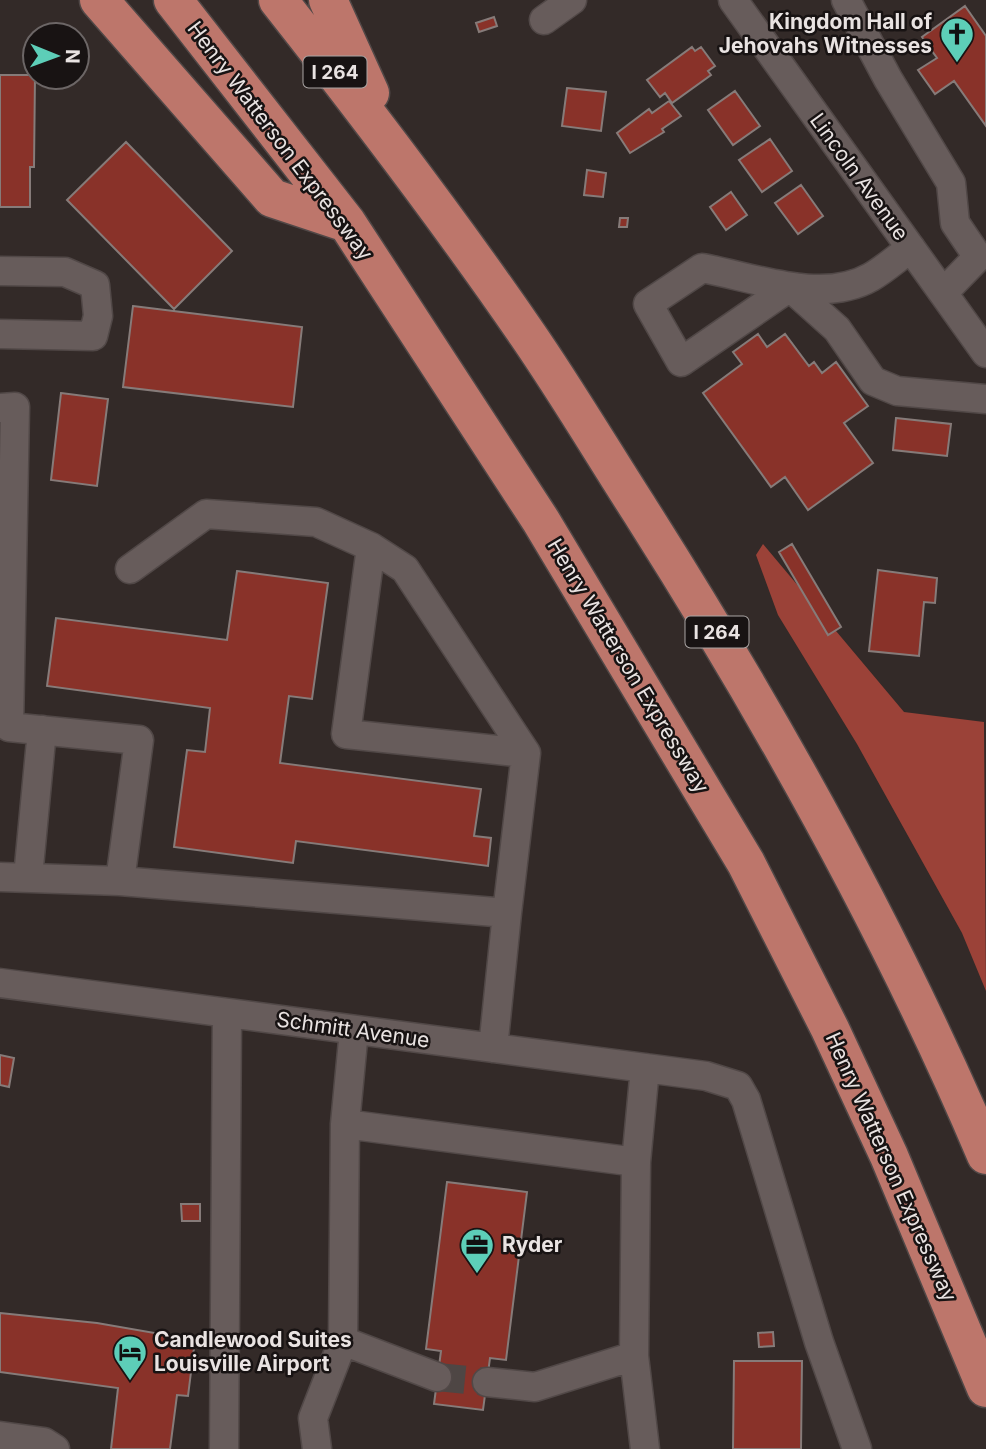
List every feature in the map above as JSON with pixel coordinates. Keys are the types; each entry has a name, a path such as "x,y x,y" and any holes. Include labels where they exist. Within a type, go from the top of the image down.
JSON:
{"highway":[{"path":"99,0 272,198 347,223"},
{"name":"Henry Watterson Expressway","path":"173,0 347,223 541,521 746,863 830,1029 889,1156 986,1388"},
{"name":"I 264","path":"278,0 392,144 528,335 716,629 828,828 913,997 986,1155"},
{"path":"328,0 392,144"}],"street":[{"path":"544,20 572,0"},
{"name":"Lincoln Avenue","path":"733,0 986,353"},
{"path":"846,0 888,79 951,183 955,223 978,257 943,293"},
{"path":"790,287 681,362 648,304 702,268 790,287 842,287 870,277 911,248"},
{"path":"0,271 65,272 95,285 98,316 93,336 0,334"},
{"path":"790,287 837,329 873,381 897,391 986,399"},
{"path":"0,408 15,407 5,727 139,740 120,881"},
{"path":"130,569 206,514 316,522 371,547 405,569 526,753 494,1048"},
{"path":"371,547 346,734 526,753"},
{"path":"42,730 14,877 120,881 508,913"},
{"name":"Schmitt Avenue","path":"0,983 706,1076 738,1086 746,1100 819,1342 858,1449"},
{"path":"224,1449 227,1013"},
{"path":"317,1449 313,1418 343,1341 345,1124 354,1030"},
{"path":"645,1068 636,1162 634,1356 645,1449"},
{"path":"345,1124 636,1162"},
{"path":"343,1341 438,1377"},
{"path":"487,1382 535,1387 634,1356"},
{"path":"0,1436 44,1442 55,1449"}],"shaded area":[{"path":"763,544 904,712 984,722 986,991 962,933 857,744 778,615 756,555"}],"building":[{"name":"Kingdom Hall of Jehovahs Witnesses","path":"965,6 986,36 986,126 954,81 935,94 918,70 937,58 922,37"},
{"path":"494,17 497,26 479,32 476,23"},
{"path":"692,47 695,51 701,47 715,66 708,71 711,75 672,103 665,93 660,97 647,80"},
{"path":"0,75 21,75 21,91 35,91 34,167 30,167 30,207 0,207"},
{"path":"567,88 606,92 601,131 562,126"},
{"path":"735,91 760,126 733,145 708,110"},
{"path":"669,101 681,116 662,129 664,132 630,153 617,133 649,109 652,113"},
{"path":"770,139 792,171 762,192 739,160"},
{"path":"126,142 232,251 174,309 67,200"},
{"path":"587,170 606,173 603,197 584,195"},
{"path":"801,185 823,216 798,234 775,203"},
{"path":"731,192 747,215 726,230 710,207"},
{"path":"620,218 628,218 627,227 619,227"},
{"path":"133,306 302,327 293,407 123,387"},
{"path":"758,334 767,347 785,334 809,366 814,362 822,373 836,362 868,406 844,423 873,463 808,510 785,477 771,487 703,393 742,364 733,352"},
{"path":"61,393 108,399 97,486 51,480"},
{"path":"896,418 951,424 947,456 893,450"},
{"path":"792,544 841,627 828,635 779,552"},
{"path":"878,570 937,578 935,603 924,602 919,656 869,651"},
{"path":"237,571 328,583 312,699 289,696 280,763 481,789 474,836 491,838 488,866 296,841 293,863 174,847 187,750 205,752 210,708 47,686 56,618 227,640"},
{"path":"0,1055 14,1058 9,1087 0,1085"},
{"path":"447,1182 527,1192 506,1360 490,1358 483,1410 434,1404 441,1351 426,1349"},
{"path":"181,1204 200,1204 200,1221 182,1221"},
{"name":"Candlewood Suites Louisville Airport","path":"0,1313 97,1323 195,1340 188,1396 177,1395 170,1449 111,1449 118,1388 0,1372"},
{"path":"773,1332 774,1346 759,1347 758,1333"},
{"path":"734,1361 802,1361 801,1449 733,1449"}],"tunnel":[{"path":"437,1377 487,1382"}],"place":[{"name":"Kingdom Hall of Jehovahs Witnesses","path":"957,64"},
{"name":"Ryder","path":"477,1275"},
{"name":"Candlewood Suites Louisville Airport","path":"130,1382"}]}
